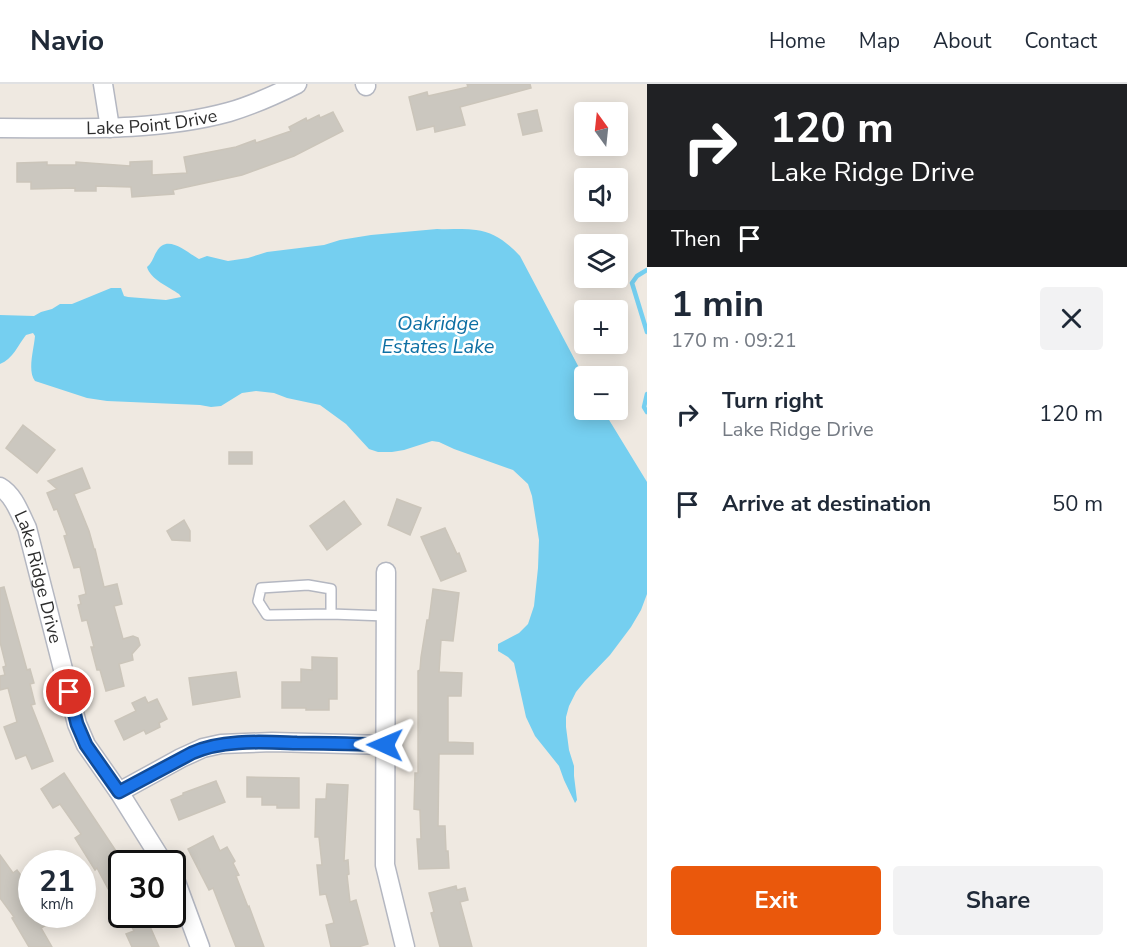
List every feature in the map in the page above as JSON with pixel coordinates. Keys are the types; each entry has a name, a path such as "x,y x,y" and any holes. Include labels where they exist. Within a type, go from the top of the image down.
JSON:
{"street":[{"path":"103,84 110,128"},
{"name":"Lake Point Drive","path":"0,128 110,128 187,120 230,112 271,97 297,84"},
{"name":"Lake Ridge Drive","path":"0,487 6,490 18,508 27,528 77,724 86,745 155,850"},
{"path":"386,572 385,865 405,947"},
{"path":"119,792 203,748 221,744 272,742 385,745"},
{"path":"186,912 200,947"}],"lane":[{"path":"331,614 331,589 308,585 261,588 258,601 267,615 386,616"}],"water":[{"name":"Oakridge Estates Lake","path":"437,229 471,229 489,233 506,243 520,256 578,366 574,366 574,420 609,420 647,482 647,594 631,627 610,655 576,692 566,717 569,750 574,766 577,800 575,803 559,766 535,736 526,717 514,663 498,651 498,644 519,633 528,624 534,606 538,568 539,540 532,496 528,484 513,470 432,441 404,450 378,452 369,449 346,424 320,405 274,393 256,391 242,393 221,406 211,407 87,398 35,381 31,372 35,336 33,333 26,335 12,355 0,364 0,315 34,316 60,304 72,304 111,288 121,288 124,296 128,297 166,300 181,297 156,279 147,267 161,246 166,244 178,246 199,259 207,256 228,261 267,252 324,245 371,235"}],"building":[{"path":"467,84 530,84 531,88 460,107 465,125 435,132 434,126 417,130 409,97 427,92 428,96 468,87"},
{"path":"537,110 542,131 523,135 518,114"},
{"path":"333,112 343,131 294,156 242,175 173,190 174,194 132,197 131,187 96,186 96,191 75,191 75,188 31,189 31,182 17,182 17,163 47,162 47,165 76,165 76,162 130,166 130,162 152,161 152,175 187,173 184,157 236,147 255,140 256,143 291,131 289,127 306,118 307,121"},
{"path":"23,425 55,450 37,473 6,448"},
{"path":"229,452 252,452 252,464 229,464"},
{"path":"82,468 90,488 74,494 95,549 104,587 117,584 122,604 114,606 123,639 133,636 138,638 140,645 132,654 133,660 119,664 124,686 106,691 100,670 97,670 87,620 82,621 78,605 81,604 79,596 86,594 80,567 74,568 64,536 67,535 57,509 54,510 47,493 57,489 48,481"},
{"path":"397,499 421,508 410,535 388,525"},
{"path":"344,501 361,524 327,550 310,526"},
{"path":"184,520 190,531 190,541 172,540 167,531"},
{"path":"445,528 466,571 441,581 421,537"},
{"path":"4,587 27,670 30,669 34,683 30,684 35,704 31,705 53,761 32,769 26,755 16,759 4,727 17,722 8,688 0,690 0,676 5,675 3,667 6,666 0,642 0,588"},
{"path":"433,589 459,593 453,641 441,640 439,672 462,673 461,696 448,696 448,742 473,743 473,754 439,754 438,826 445,826 449,868 419,869 417,839 421,839 420,810 414,809 415,773 418,773 418,671"},
{"path":"312,657 337,658 337,699 329,699 329,710 282,708 282,682 301,682 301,669 312,670"},
{"path":"236,672 240,697 193,705 189,678"},
{"path":"145,697 148,703 157,699 167,719 159,723 160,727 146,734 144,730 124,740 115,721 136,711 132,703"},
{"path":"64,773 115,850 108,850 108,889 96,869 96,850 82,850 75,838 81,834 60,804 53,808 41,789"},
{"path":"247,777 299,778 299,808 262,805 262,797 247,797"},
{"path":"216,781 225,802 179,820 171,800"},
{"path":"327,784 348,785 344,861 348,860 350,902 356,900 368,944 358,947 331,947 326,925 334,923 326,894 320,895 317,865 322,865 319,837 315,837 316,799 326,799"},
{"path":"213,836 220,851 227,847 235,861 233,863 239,875 236,876 264,947 236,947 213,888 209,890 188,849"},
{"path":"0,855 13,873 18,871 18,928 41,928 52,947 29,947 12,918 14,917 0,898"},
{"path":"456,886 457,890 465,888 468,900 460,902 472,947 440,947 431,913 434,912 429,893"},
{"path":"132,928 151,928 159,947 132,947 126,934 134,931"}],"waterway":[{"path":"647,270 637,276 632,283 647,332"},
{"path":"647,394 644,407 647,412"}],"route":[{"path":"69,692 77,724 86,745 119,792 181,758 203,748 221,744 272,742 385,745"}]}
